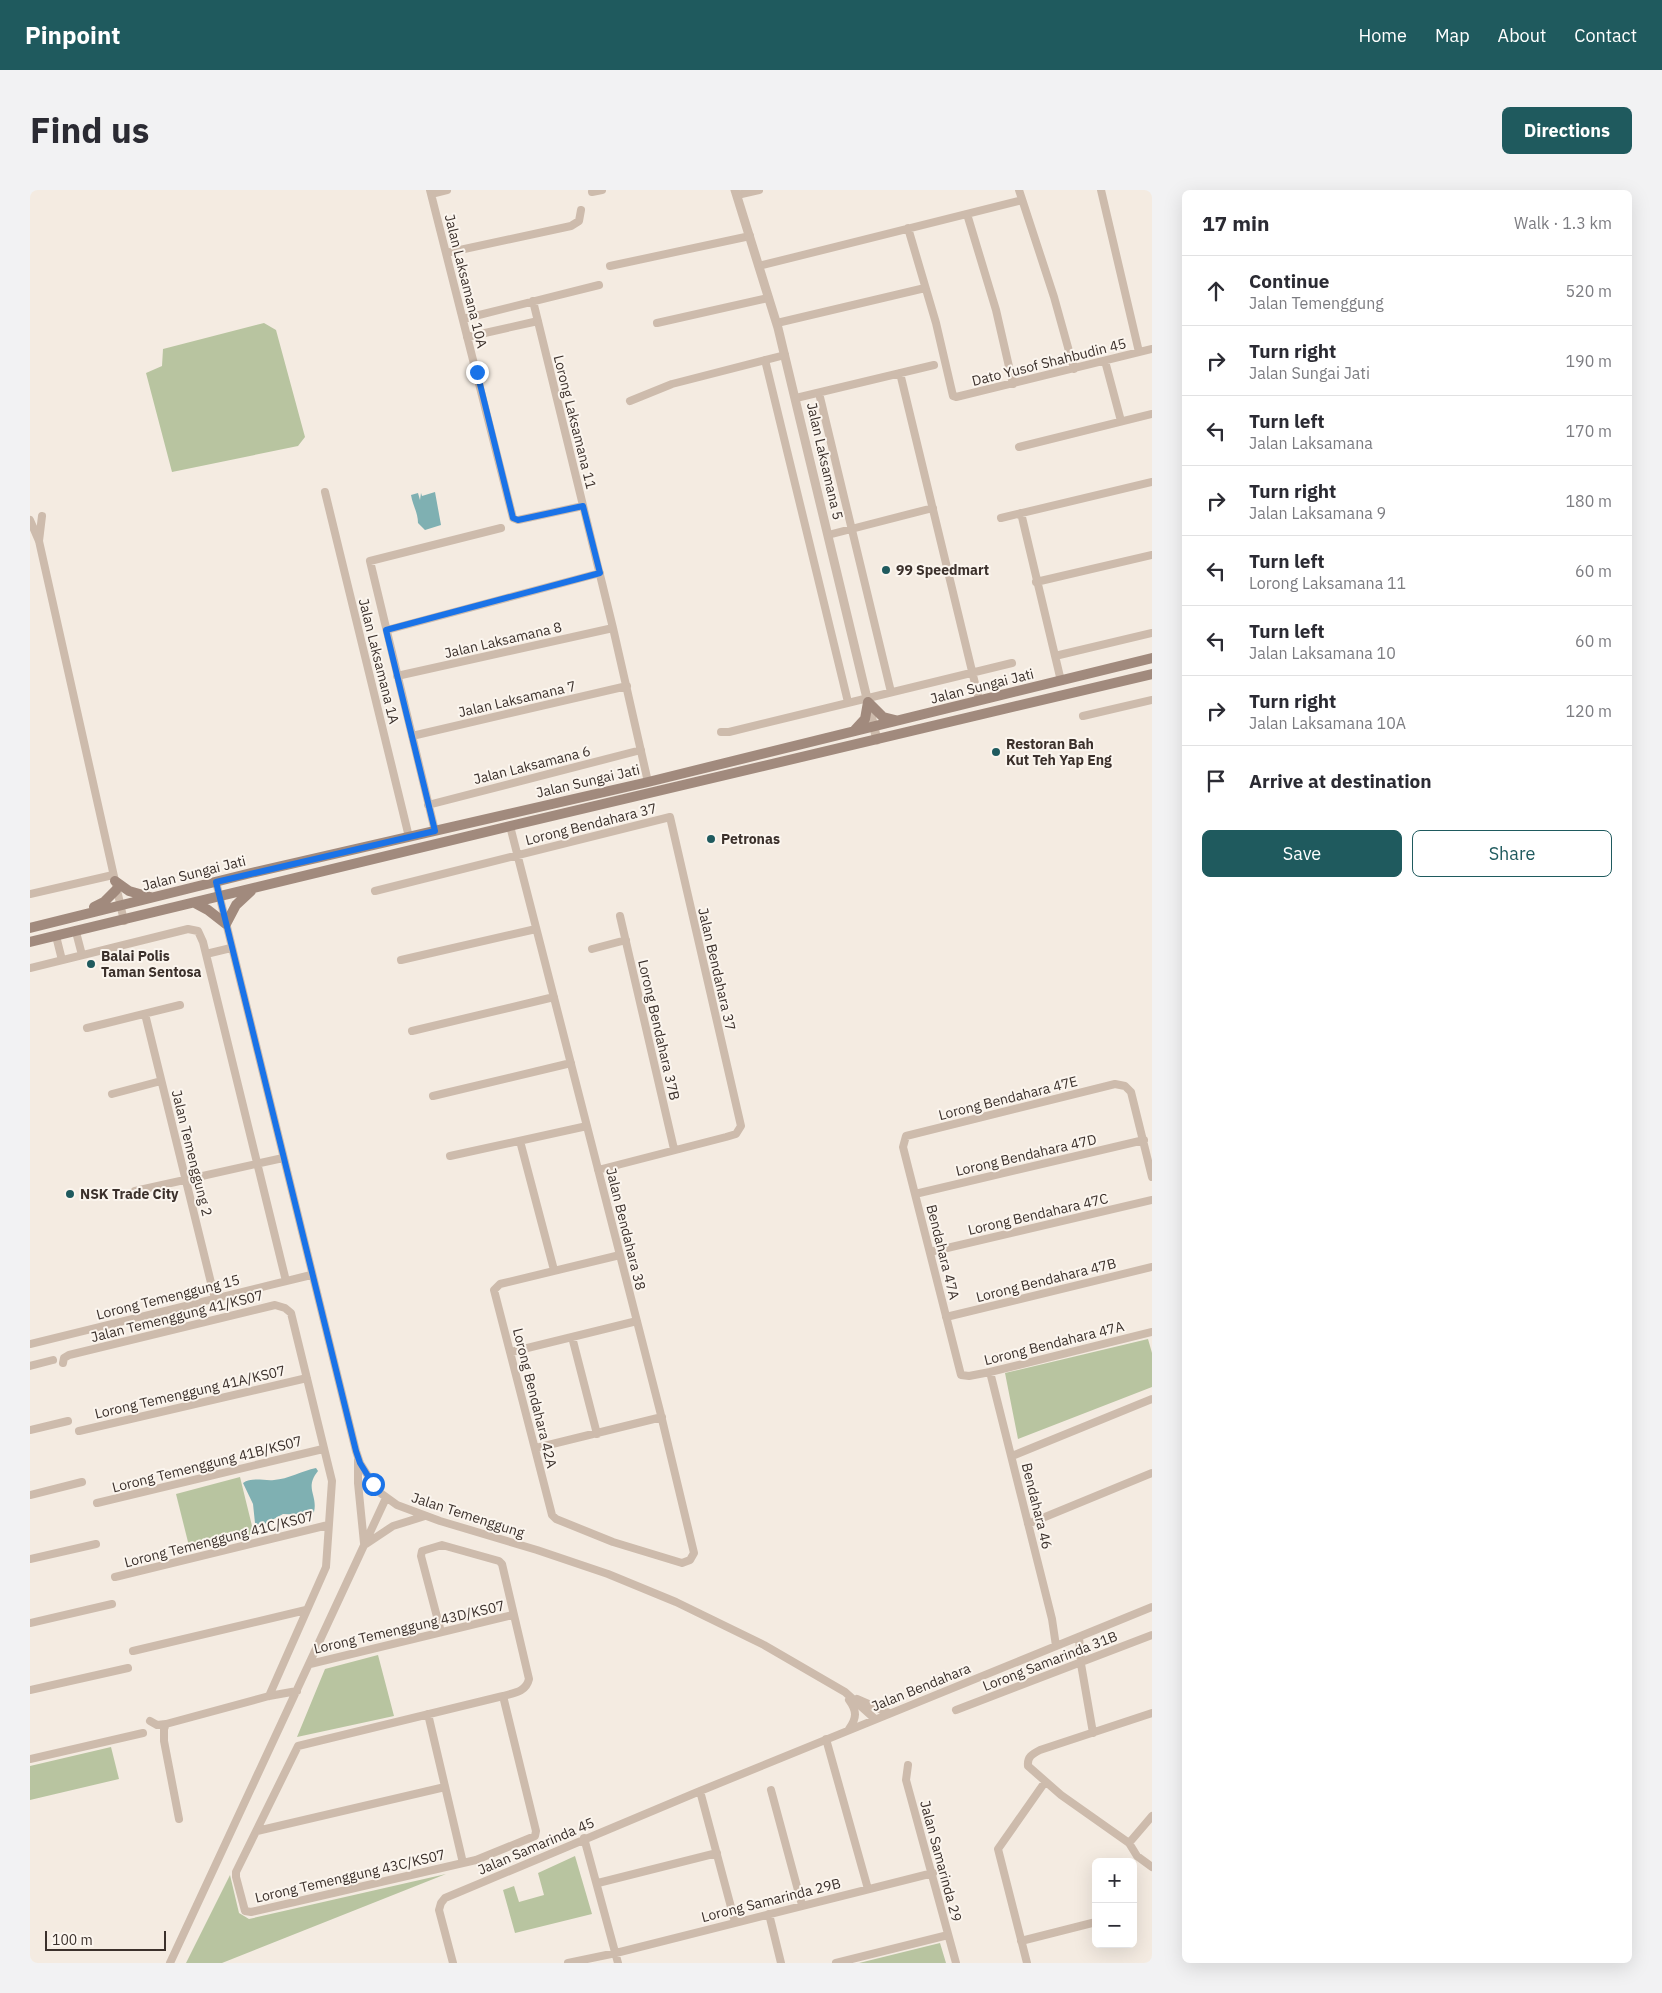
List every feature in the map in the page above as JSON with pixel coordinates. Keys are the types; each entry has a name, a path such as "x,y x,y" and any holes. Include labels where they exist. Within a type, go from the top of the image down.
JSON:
{"main road":[{"name":"Jalan Sungai Jati","path":"30,928 216,882 648,782 1152,658"},
{"name":"Jalan Sungai Jati","path":"30,942 1152,674"},
{"path":"867,700 882,717 898,720"},
{"path":"853,731 865,719 867,700"},
{"path":"73,917 104,902 115,882 129,891 150,898"},
{"path":"195,903 226,924 236,904 253,889"}],"street":[{"path":"431,192 447,190"},
{"path":"592,192 602,190"},
{"path":"736,193 759,190"},
{"path":"1019,190 1054,296 1074,369"},
{"path":"1101,190 1138,352"},
{"name":"Jalan Laksamana 10A","path":"431,192 513,518 518,520 583,506"},
{"name":"Jalan Laksamana 5","path":"736,193 785,355 877,740"},
{"path":"759,266 1022,200"},
{"path":"446,253 561,229 578,221 581,210"},
{"path":"967,214 996,310 1013,384"},
{"path":"777,324 925,288 908,228"},
{"path":"610,266 750,236"},
{"path":"463,319 599,285"},
{"name":"Dato Yusof Shahbudin 45","path":"925,288 936,323 951,394 956,397 1152,349"},
{"path":"657,323 768,298"},
{"name":"Lorong Laksamana 11","path":"533,302 600,573 648,782"},
{"path":"468,337 538,321"},
{"path":"630,401 672,384 785,355"},
{"path":"765,360 848,702"},
{"path":"1105,361 1121,422"},
{"path":"796,398 934,365"},
{"path":"900,373 979,700"},
{"path":"819,393 891,692"},
{"path":"1019,447 1152,414"},
{"path":"1001,518 1152,482"},
{"name":"Jalan Laksamana 1A","path":"325,492 409,837"},
{"path":"828,535 933,508"},
{"path":"1021,513 1061,680"},
{"path":"40,541 42,516"},
{"path":"30,520 40,541 124,921"},
{"path":"435,831 370,561 500,528"},
{"path":"1036,582 1152,555"},
{"path":"386,630 600,573"},
{"name":"Jalan Laksamana 8","path":"398,676 613,628"},
{"path":"1055,656 1152,633"},
{"path":"721,732 729,732 848,702 867,700 891,692 1012,663"},
{"name":"Jalan Laksamana 7","path":"412,736 627,686"},
{"path":"1083,716 1152,700"},
{"name":"Jalan Laksamana 6","path":"428,805 641,750"},
{"name":"Lorong Bendahara 37","path":"375,891 670,817"},
{"name":"Jalan Bendahara 37","path":"670,817 741,1126 736,1134 674,1149"},
{"name":"Jalan Bendahara 38","path":"510,826 662,1418 694,1553 690,1560 682,1563 613,1542 552,1516"},
{"path":"30,894 115,882"},
{"name":"Jalan Temenggung","path":"216,882 311,1275 358,1458 370,1479 386,1498 409,1511 625,1580 676,1602 764,1645 845,1692 875,1719"},
{"name":"Lorong Bendahara 37B","path":"620,916 674,1149"},
{"path":"401,960 536,928"},
{"path":"30,968 188,929 198,931 210,953 257,1163 286,1281"},
{"path":"76,932 82,955"},
{"path":"56,936 62,960"},
{"path":"592,949 626,940"},
{"path":"210,953 231,948"},
{"path":"412,1031 554,997"},
{"path":"87,1028 180,1005"},
{"name":"Jalan Temenggung 2","path":"145,1014 215,1299"},
{"path":"433,1096 571,1063"},
{"path":"112,1094 161,1081"},
{"name":"Lorong Bendahara 47E","path":"906,1136 1115,1084 1125,1086 1131,1092 1144,1140"},
{"path":"450,1156 587,1126"},
{"name":"Bendahara 47A","path":"906,1136 903,1147 961,1375"},
{"path":"1144,1140 1152,1176"},
{"name":"Lorong Bendahara 47D","path":"915,1194 1144,1140"},
{"path":"520,1141 554,1270 620,1255"},
{"path":"598,1170 666,1154 674,1149"},
{"path":"135,1190 283,1158"},
{"name":"Lorong Bendahara 47C","path":"930,1252 1152,1200"},
{"name":"Lorong Bendahara 47B","path":"946,1316 1152,1267"},
{"name":"Lorong Bendahara 42A","path":"552,1516 494,1290 500,1284 554,1270"},
{"name":"Lorong Temenggung 15","path":"30,1344 311,1275"},
{"name":"Jalan Temenggung 41/KS07","path":"63,1364 64,1358 69,1355 275,1305 285,1308 291,1314 332,1481 326,1566 269,1696"},
{"path":"511,1352 637,1321"},
{"name":"Lorong Bendahara 47A","path":"961,1375 968,1376 990,1372 1152,1332"},
{"path":"572,1337 597,1434"},
{"path":"30,1366 53,1360"},
{"name":"Bendahara 46","path":"990,1372 1052,1619 1056,1646"},
{"name":"Lorong Temenggung 41A/KS07","path":"80,1431 307,1378"},
{"path":"1012,1456 1152,1399"},
{"path":"536,1448 662,1418"},
{"path":"30,1430 68,1421"},
{"name":"Lorong Temenggung 41B/KS07","path":"97,1503 323,1449"},
{"path":"358,1458 358,1483 364,1545"},
{"path":"1028,1524 1152,1473"},
{"path":"30,1495 82,1482"},
{"path":"170,1963 386,1498"},
{"path":"364,1545 392,1526 425,1516"},
{"name":"Lorong Temenggung 41C/KS07","path":"115,1577 328,1525"},
{"path":"30,1559 96,1544"},
{"path":"441,1632 421,1556 422,1551 427,1548 442,1545 499,1561 502,1564 514,1615"},
{"path":"30,1623 112,1604"},
{"name":"Jalan Bendahara","path":"700,1790 1152,1606"},
{"path":"133,1651 306,1610"},
{"name":"Lorong Temenggung 43D/KS07","path":"310,1664 514,1615"},
{"name":"Lorong Temenggung 43C/KS07","path":"463,1863 251,1912 245,1911 236,1877 236,1872 298,1746 502,1696 521,1691 528,1686 529,1679 514,1615"},
{"name":"Lorong Samarinda 31B","path":"956,1710 1152,1635"},
{"path":"1079,1637 1080,1664 1093,1733"},
{"path":"30,1690 128,1668"},
{"path":"150,1721 152,1724 166,1724 269,1696 296,1692"},
{"path":"845,1692 877,1709 889,1713"},
{"path":"845,1692 856,1710 856,1716 849,1729"},
{"path":"428,1714 463,1863 476,1860 535,1836 536,1831 502,1696"},
{"path":"1152,1713 1034,1753 1029,1757 1028,1766 1045,1782 1130,1844 1137,1856 1152,1867"},
{"path":"166,1724 164,1741 179,1819"},
{"path":"30,1758 143,1733"},
{"path":"826,1739 868,1888"},
{"name":"Jalan Samarinda 29","path":"908,1765 906,1780 933,1872 956,1963"},
{"path":"1027,1963 998,1849 1045,1782"},
{"path":"256,1831 445,1787"},
{"path":"700,1790 736,1922"},
{"name":"Jalan Samarinda 45","path":"453,1963 439,1910 445,1898 700,1790"},
{"path":"771,1790 802,1905"},
{"path":"1130,1844 1152,1816"},
{"path":"584,1838 618,1963"},
{"path":"598,1884 717,1853"},
{"name":"Lorong Samarinda 29B","path":"568,1963 616,1953 933,1872"},
{"path":"769,1914 780,1963"},
{"path":"1021,1941 1092,1923"},
{"path":"836,1963 948,1935"}],"green space":[{"path":"264,323 276,330 305,437 298,446 172,472 146,373 162,366 163,349"},
{"path":"1148,1339 1152,1353 1152,1387 1018,1439 1005,1373"},
{"path":"240,1477 254,1534 190,1550 176,1494"},
{"path":"378,1655 394,1716 297,1737 325,1669"},
{"path":"111,1747 119,1779 30,1800 30,1766"},
{"path":"575,1856 592,1914 515,1933 503,1890 514,1886 519,1902 544,1895 538,1873"},
{"path":"446,1874 222,1963 186,1963 230,1875 239,1913 249,1919"},
{"path":"940,1943 946,1963 859,1963"}],"water":[{"path":"435,492 441,525 425,530 418,523 411,495 418,493 420,500 421,493 422,496"},
{"path":"316,1468 318,1471 312,1482 314,1512 309,1515 283,1514 257,1527 253,1504 243,1483 246,1481 290,1477"}],"place":[{"name":"99 Speedmart","path":"886,570"},
{"name":"Restoran Bah Kut Teh Yap Eng","path":"996,752"},
{"name":"Petronas","path":"711,839"},
{"name":"Balai Polis Taman Sentosa","path":"91,964"},
{"name":"NSK Trade City","path":"70,1194"}],"route":[{"path":"373,1484 366,1475 356,1451 311,1275 216,882 435,831 386,630 600,573 583,506 518,520 513,518 477,372"}]}
